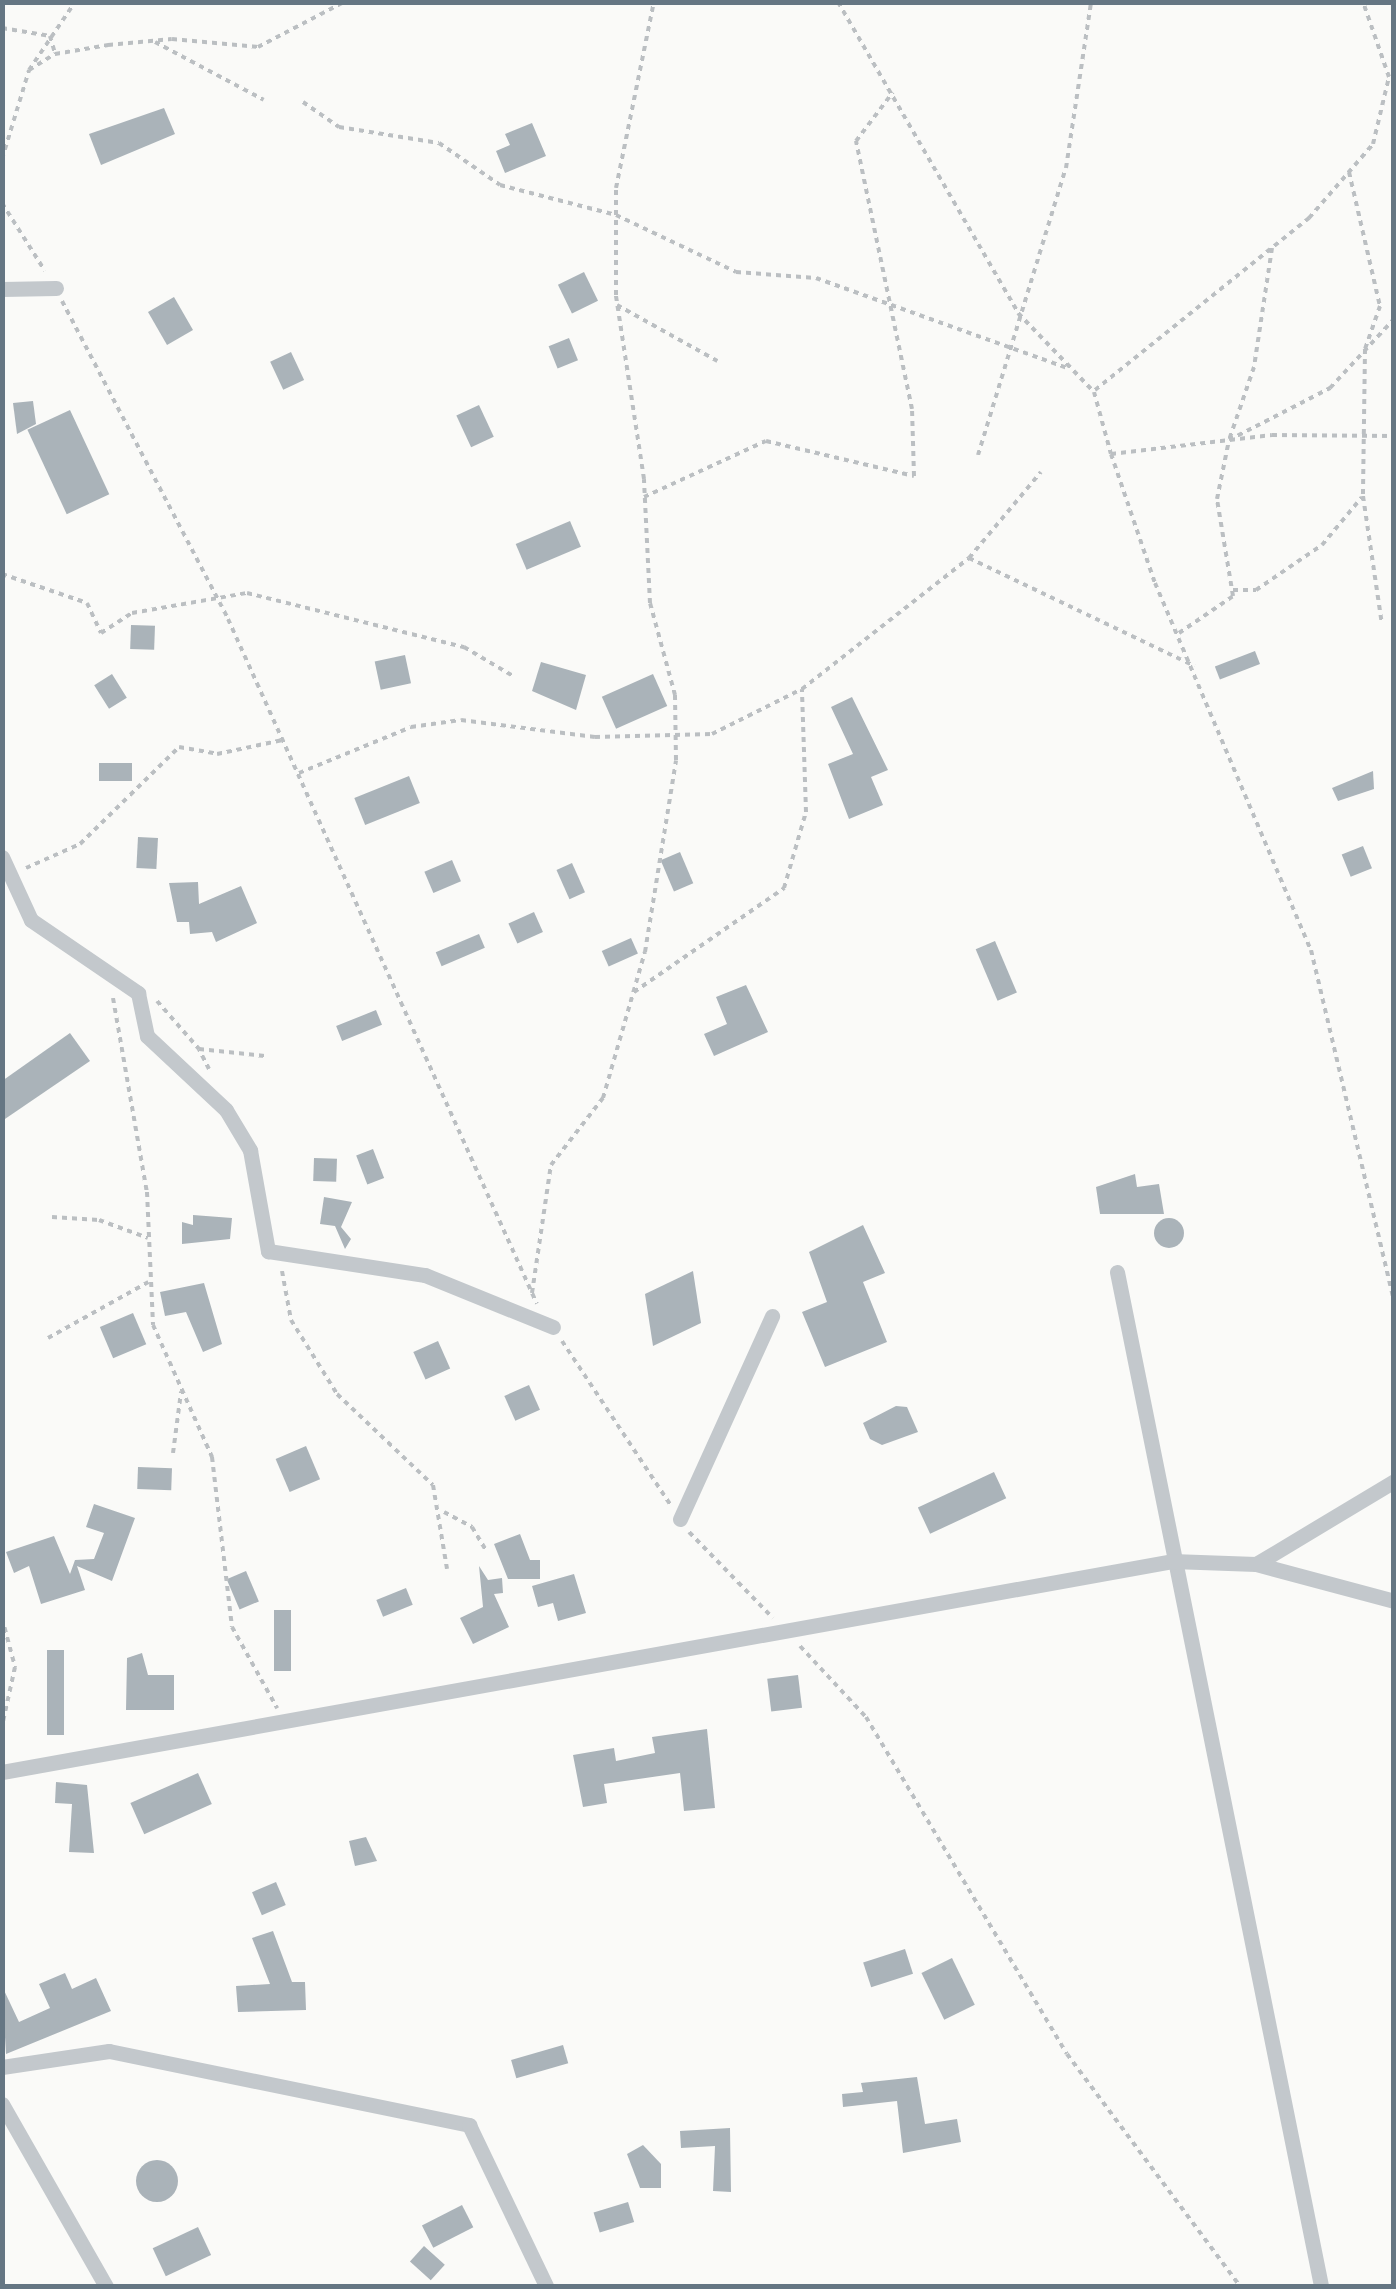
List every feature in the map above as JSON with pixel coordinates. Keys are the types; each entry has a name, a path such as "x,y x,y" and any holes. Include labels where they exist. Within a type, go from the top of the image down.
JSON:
{"street":[{"path":"2,289 56,288"},
{"path":"2,857 6,879 31,920 138,994 148,1036 214,1098 250,1150 268,1251 425,1275 553,1327"},
{"path":"1117,1272 1180,1562 1321,2286"},
{"path":"680,1519 772,1316"},
{"path":"1256,1564 1394,1480"},
{"path":"2,1772 782,1626 1180,1562 1256,1564 1394,1601"},
{"path":"2,2067 110,2052 469,2125 546,2286"},
{"path":"2,2104 106,2286"}],"path":[{"path":"2,158 29,70 75,2"},
{"path":"29,70 55,54 155,42 258,47 344,2"},
{"path":"532,1293 551,1165 603,1098 633,992 675,730 650,603 644,498 618,305 616,215 654,2"},
{"path":"838,2 1018,314 1094,392 1111,454 1179,633 1311,950 1394,1302"},
{"path":"978,456 1005,344 1066,168 1091,2"},
{"path":"1094,392 1272,248 1373,144 1391,77 1363,2"},
{"path":"2,28 50,39"},
{"path":"50,39 55,54"},
{"path":"155,42 264,100"},
{"path":"644,498 766,441 914,476 893,310 856,141 893,92"},
{"path":"303,102 339,127 453,149 500,185 616,215 736,272 816,278 893,310 1068,368"},
{"path":"1349,172 1380,306 1365,349 1363,496 1382,624"},
{"path":"2,202 56,288 216,596 532,1293 708,1561 782,1626 866,1717 1067,2054 1240,2286"},
{"path":"1234,590 1217,499 1229,440 1254,367 1272,248"},
{"path":"618,305 718,361"},
{"path":"1229,440 1330,388 1394,319"},
{"path":"1111,454 1229,440 1394,436"},
{"path":"298,773 412,727 461,720 595,736 675,730 712,734 802,689 968,558 1041,472"},
{"path":"1179,633 1234,590 1256,590 1322,545 1363,496"},
{"path":"968,558 1196,667"},
{"path":"2,574 87,603 101,633 132,613 216,596 304,602 464,647 513,676"},
{"path":"633,992 784,888 806,812 802,689"},
{"path":"6,879 80,844 179,747 217,754 283,740"},
{"path":"110,978 148,1238 153,1324 212,1457 232,1627 285,1721"},
{"path":"138,994 165,1005 199,1050 214,1098"},
{"path":"199,1050 265,1056"},
{"path":"52,1217 99,1220 148,1238"},
{"path":"277,1252 307,1347 357,1420 433,1485 444,1512 447,1569"},
{"path":"48,1338 148,1282"},
{"path":"173,1453 181,1388"},
{"path":"444,1512 472,1527 486,1550"},
{"path":"2,1618 15,1668 2,1726"}],"building":[{"path":"164,108 175,134 101,165 89,134"},
{"path":"532,123 546,156 505,173 496,151 510,145 505,134"},
{"path":"584,272 598,301 572,313 558,285"},
{"path":"174,297 193,330 167,345 148,312"},
{"path":"569,338 578,360 558,368 549,346"},
{"path":"291,352 304,380 283,390 270,362"},
{"path":"33,401 36,424 17,434 13,403"},
{"path":"479,405 494,437 471,447 456,416"},
{"path":"70,410 109,494 67,514 27,430"},
{"path":"570,521 581,547 527,570 516,544"},
{"path":"131,625 155,626 154,650 130,649"},
{"path":"1255,651 1260,664 1220,679 1215,666"},
{"path":"405,655 411,683 381,690 375,661"},
{"path":"541,662 586,675 576,710 532,691"},
{"path":"112,674 127,698 109,709 94,685"},
{"path":"653,674 667,706 616,729 602,697"},
{"path":"852,697 888,770 871,777 883,805 849,819 828,764 853,754 831,707"},
{"path":"99,763 132,763 132,781 99,781"},
{"path":"1373,771 1374,789 1338,801 1332,788"},
{"path":"409,776 420,803 365,825 354,798"},
{"path":"138,837 158,838 156,869 136,868"},
{"path":"1363,846 1372,868 1351,877 1342,855"},
{"path":"680,852 693,883 674,892 661,860"},
{"path":"452,860 461,881 433,893 424,872"},
{"path":"572,863 585,892 569,899 556,870"},
{"path":"198,882 199,904 241,886 257,923 216,942 212,932 190,934 189,922 177,922 169,883"},
{"path":"534,912 543,932 517,943 508,923"},
{"path":"479,934 485,948 442,966 436,952"},
{"path":"631,938 638,954 609,967 602,951"},
{"path":"995,941 1017,993 998,1001 976,949"},
{"path":"746,985 768,1032 714,1056 704,1034 727,1024 716,997"},
{"path":"376,1010 382,1025 342,1041 336,1026"},
{"path":"70,1033 90,1061 2,1121 2,1081"},
{"path":"373,1149 384,1178 367,1184 356,1155"},
{"path":"314,1158 337,1159 336,1182 313,1181"},
{"path":"1135,1174 1137,1187 1159,1184 1164,1214 1100,1214 1096,1187"},
{"path":"324,1197 352,1202 341,1227 351,1239 345,1249 335,1226 320,1224"},
{"path":"193,1215 232,1218 230,1239 182,1244 182,1222 193,1225"},
{"path":"1169,1218 1180,1222 1184,1233 1180,1244 1169,1248 1158,1244 1154,1233 1158,1222"},
{"path":"863,1225 885,1273 863,1282 887,1342 825,1367 802,1312 827,1302 809,1252"},
{"path":"693,1271 701,1323 653,1346 645,1294"},
{"path":"204,1283 222,1344 203,1352 186,1312 165,1316 160,1292"},
{"path":"133,1313 146,1344 113,1358 100,1327"},
{"path":"438,1341 450,1368 426,1379 413,1352"},
{"path":"529,1385 540,1410 515,1421 504,1396"},
{"path":"896,1406 907,1407 918,1432 882,1445 870,1439 863,1423"},
{"path":"306,1446 320,1479 290,1492 276,1459"},
{"path":"138,1467 172,1468 171,1490 137,1489"},
{"path":"994,1472 1006,1498 930,1534 918,1507"},
{"path":"94,1504 135,1518 112,1581 77,1566 85,1590 41,1604 29,1566 14,1573 6,1552 54,1536 70,1574 75,1560 94,1559 104,1533 86,1527"},
{"path":"520,1534 530,1560 540,1560 540,1579 508,1579 494,1544"},
{"path":"479,1566 488,1580 502,1578 503,1593 494,1594 509,1627 473,1644 460,1618 483,1607"},
{"path":"246,1571 259,1601 240,1610 227,1579"},
{"path":"574,1574 586,1613 558,1621 553,1603 538,1607 532,1586"},
{"path":"406,1588 413,1605 383,1617 376,1600"},
{"path":"274,1610 291,1610 291,1671 274,1671"},
{"path":"47,1650 64,1650 64,1735 47,1735"},
{"path":"142,1653 148,1675 174,1675 174,1710 126,1710 127,1658"},
{"path":"798,1675 802,1708 771,1712 767,1679"},
{"path":"707,1729 715,1808 684,1811 680,1773 604,1784 607,1803 583,1807 573,1755 614,1748 616,1761 655,1753 652,1737"},
{"path":"198,1773 212,1804 144,1834 130,1803"},
{"path":"56,1782 87,1785 94,1853 69,1852 72,1804 55,1803"},
{"path":"366,1837 377,1861 355,1866 349,1841"},
{"path":"276,1882 286,1905 262,1915 252,1892"},
{"path":"273,1931 292,1982 305,1982 306,2010 238,2012 236,1986 270,1984 252,1938"},
{"path":"905,1949 913,1974 871,1987 863,1963"},
{"path":"952,1958 975,2005 944,2020 921,1973"},
{"path":"65,1973 72,1989 96,1978 111,2011 6,2054 2,1986 19,2022 50,2008 39,1984"},
{"path":"563,2045 568,2063 516,2078 511,2060"},
{"path":"917,2077 925,2124 957,2119 961,2142 903,2153 897,2101 843,2107 842,2094 863,2092 861,2083"},
{"path":"730,2128 731,2192 713,2191 715,2146 681,2148 680,2131"},
{"path":"643,2145 661,2164 661,2188 640,2188 627,2154"},
{"path":"157,2160 172,2166 178,2181 172,2196 157,2202 142,2196 136,2181 142,2166"},
{"path":"628,2202 634,2222 600,2233 594,2213"},
{"path":"462,2205 473,2227 433,2248 422,2225"},
{"path":"198,2227 211,2255 166,2276 153,2248"},
{"path":"424,2246 445,2265 431,2280 410,2262"}]}
